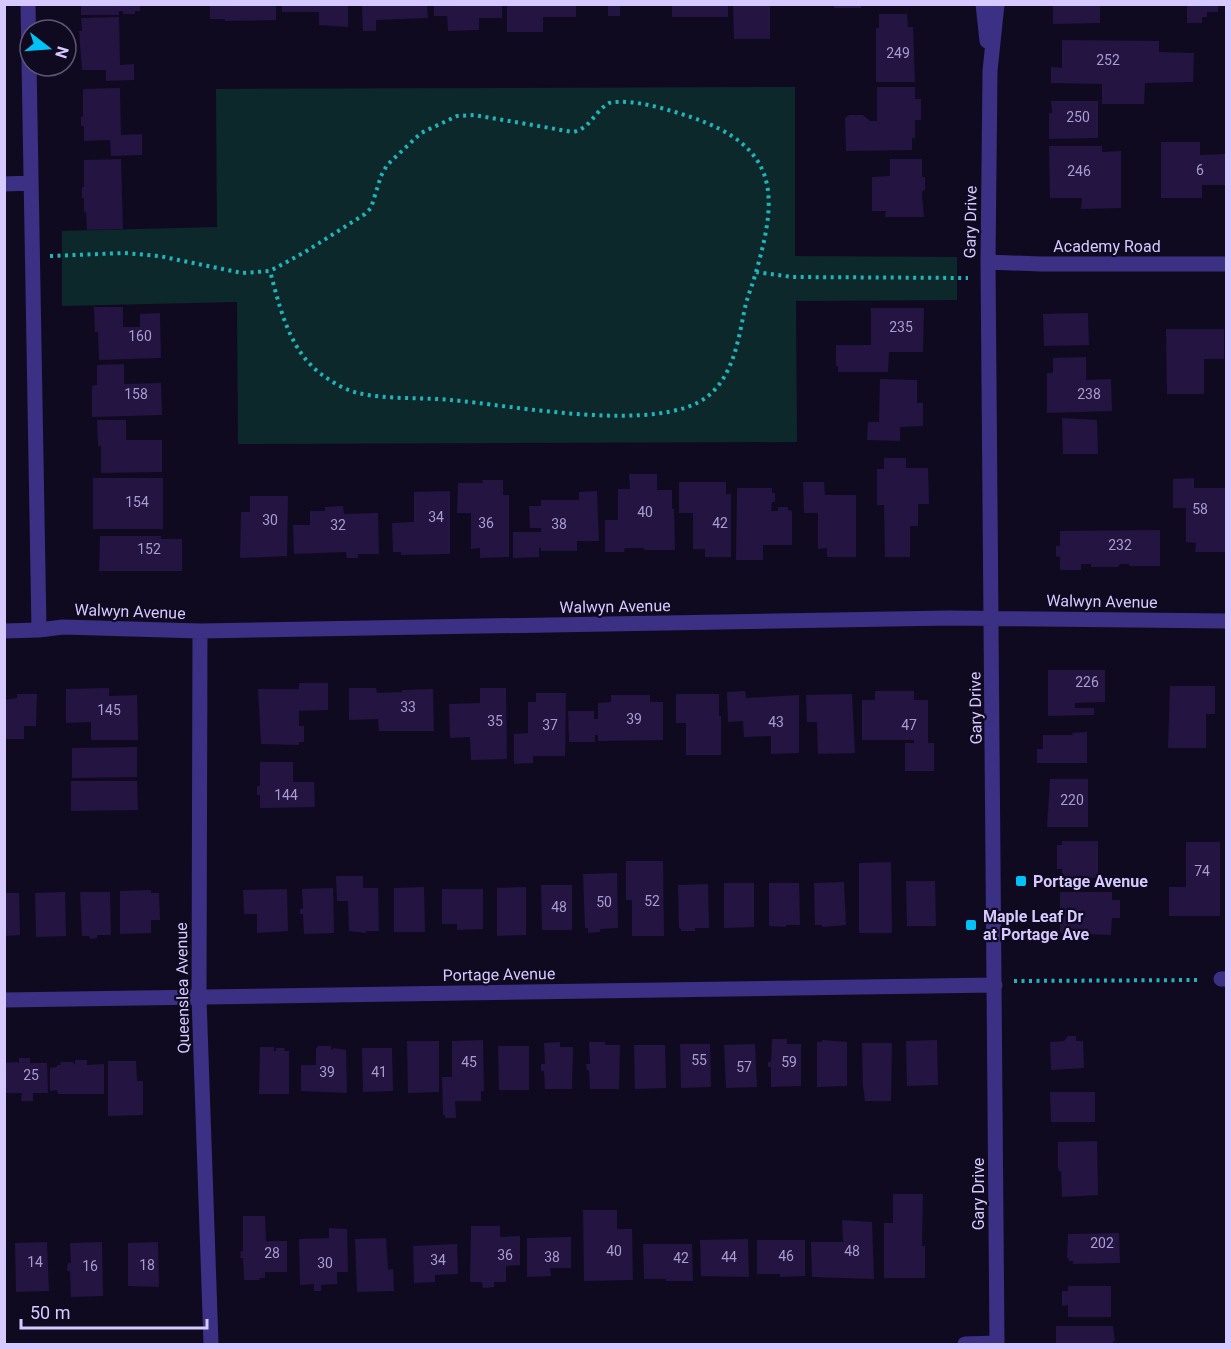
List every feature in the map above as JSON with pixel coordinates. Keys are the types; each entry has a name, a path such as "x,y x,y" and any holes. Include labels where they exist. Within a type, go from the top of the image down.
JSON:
{"street":[{"path":"28,4 39,630"},
{"name":"Gary Drive","path":"983,4 990,71"},
{"name":"Gary Drive","path":"997,4 990,71 988,262 997,1344"},
{"path":"4,184 31,183"},
{"name":"Academy Road","path":"988,262 1227,264"},
{"name":"Walwyn Avenue","path":"4,631 63,627 200,631 992,618 1227,621"},
{"name":"Queenslea Avenue","path":"200,631 199,998 211,1344"},
{"name":"Portage Avenue","path":"4,1000 995,983"},
{"path":"965,1344 997,1344"}],"path":[{"path":"32,256 124,253 202,263 242,273 270,271 365,214 371,208 387,165 415,138 438,124 457,116 474,115 567,132 577,131 585,128 606,105 614,102 657,107 712,124 731,135 751,152 767,182 770,193 768,225 724,379 699,402 670,411 594,416 454,400 387,397 357,393 343,387 311,365 294,341 285,323 270,271"},
{"path":"756,272 792,277 968,278"},
{"path":"995,983 1224,979"}],"green space":[{"path":"795,87 795,256 957,257 957,300 796,301 797,442 238,444 237,302 62,306 62,231 217,227 216,89"}],"building":[{"path":"81,4 140,4 140,11 135,11 135,14 123,14 123,11 119,11 119,15 81,15"},
{"path":"210,4 276,4 276,20 210,19"},
{"path":"282,4 348,4 348,27 319,25 319,12 282,12"},
{"path":"427,4 428,18 376,20 376,31 363,31 362,5"},
{"path":"434,4 502,4 502,18 479,18 479,30 448,31 447,16 434,16"},
{"path":"507,4 576,4 576,17 543,17 543,32 507,32"},
{"path":"672,4 728,4 728,17 672,17"},
{"path":"733,4 770,4 770,39 734,39"},
{"path":"834,4 861,4 861,8 834,8"},
{"path":"1053,4 1100,4 1100,23 1053,24"},
{"path":"1187,4 1218,4 1218,12 1207,12 1207,17 1202,17 1202,23 1187,23"},
{"path":"608,5 620,5 620,16 608,16"},
{"path":"879,14 907,14 908,27 913,27 915,82 876,82 876,28 879,28"},
{"path":"119,17 120,65 134,64 134,80 106,81 106,70 82,70 79,31 82,31 81,18"},
{"path":"1062,40 1159,41 1159,52 1194,53 1193,82 1145,83 1144,104 1102,104 1102,84 1051,83 1051,67 1062,68"},
{"path":"877,87 915,87 915,99 921,99 921,120 915,120 912,150 846,151 845,118 849,115 863,115 870,121 877,121"},
{"path":"120,88 121,135 142,134 142,155 111,156 110,140 84,141 84,126 81,126 83,89"},
{"path":"1051,101 1098,101 1098,138 1049,139"},
{"path":"1161,142 1200,142 1200,155 1226,154 1226,185 1202,185 1202,198 1161,198"},
{"path":"1049,146 1102,146 1102,152 1121,151 1121,208 1081,209 1082,198 1050,198"},
{"path":"121,159 123,229 87,230 84,198 82,198 84,160"},
{"path":"890,159 922,159 922,177 925,177 925,190 922,191 924,217 885,217 886,211 872,211 872,177 890,176"},
{"path":"94,307 123,307 123,327 140,327 140,314 160,313 161,358 99,360"},
{"path":"871,308 924,308 923,352 889,352 888,372 838,372 836,345 871,345"},
{"path":"1088,313 1089,345 1044,346 1043,314"},
{"path":"1166,329 1224,329 1224,359 1204,359 1204,394 1167,394"},
{"path":"1086,357 1086,380 1111,379 1112,411 1047,413 1047,373 1053,373 1053,358"},
{"path":"124,364 124,384 161,383 162,415 92,417 92,386 97,385 97,365"},
{"path":"880,379 917,380 917,403 923,403 923,426 900,427 900,441 867,440 868,422 879,422"},
{"path":"1062,418 1097,420 1098,454 1063,454"},
{"path":"97,420 126,420 126,440 162,440 162,472 101,473 101,446 98,446"},
{"path":"884,458 906,458 906,468 928,468 929,504 918,504 918,526 910,526 910,557 885,557 884,505 877,505 877,469 884,469"},
{"path":"629,474 657,474 657,490 672,490 675,550 625,548 624,552 605,552 605,520 618,520 618,489 630,489"},
{"path":"93,478 163,478 163,529 93,529"},
{"path":"1194,478 1194,488 1225,488 1225,552 1195,552 1196,543 1186,542 1186,508 1173,508 1173,479"},
{"path":"482,480 503,480 503,495 509,495 509,557 480,558 480,548 471,549 471,513 457,513 458,483 483,483"},
{"path":"679,482 726,482 726,494 731,494 731,557 705,557 705,549 693,549 693,513 679,513"},
{"path":"803,482 824,482 825,495 856,495 856,557 827,557 827,548 818,549 818,513 804,513"},
{"path":"737,488 772,488 772,493 775,493 775,502 772,502 771,511 778,511 778,507 788,507 788,510 792,511 792,545 763,545 763,560 736,560"},
{"path":"450,491 450,554 401,555 401,552 393,552 392,523 414,522 414,492"},
{"path":"597,491 599,541 577,541 577,551 541,551 539,548 539,557 513,558 513,532 541,532 541,528 530,528 529,506 541,506 541,500 579,500 579,492"},
{"path":"250,496 288,496 287,556 240,558 241,512 250,512"},
{"path":"343,506 344,514 378,513 379,554 358,554 358,558 347,558 346,552 294,554 293,525 310,525 310,511 325,511 325,507"},
{"path":"1160,530 1160,566 1120,564 1118,567 1091,567 1091,564 1081,564 1081,570 1060,570 1060,557 1056,556 1056,546 1060,546 1060,531"},
{"path":"100,536 161,536 161,539 182,539 182,571 99,571"},
{"path":"1048,670 1105,670 1105,702 1075,703 1075,708 1094,708 1094,715 1048,716"},
{"path":"299,683 328,683 328,710 299,711 299,726 304,726 304,742 299,742 299,745 261,744 258,689 299,689"},
{"path":"1170,686 1215,686 1215,714 1206,714 1206,748 1168,748"},
{"path":"109,688 109,696 137,695 138,740 91,740 91,722 66,723 66,689"},
{"path":"349,688 376,688 377,693 433,689 434,731 379,731 378,719 349,720"},
{"path":"480,688 506,688 507,759 471,760 470,737 450,738 449,704 480,703"},
{"path":"745,691 746,698 799,695 799,753 771,754 771,736 744,737 743,721 728,722 727,692"},
{"path":"875,691 914,691 914,700 928,700 928,743 934,743 934,771 905,771 905,743 914,743 914,740 862,740 862,700 875,700"},
{"path":"536,693 566,693 565,756 533,756 533,763 514,764 514,734 528,733 528,702 536,702"},
{"path":"17,694 37,694 36,726 24,726 24,739 4,739 4,700 17,698"},
{"path":"676,694 719,694 721,755 686,755 686,723 676,723"},
{"path":"852,694 855,753 818,754 817,722 807,722 806,695"},
{"path":"611,695 650,695 650,702 663,702 663,740 598,741 598,735 595,735 595,742 569,742 568,711 594,711 594,719 598,719 598,703 611,702"},
{"path":"1087,732 1087,763 1037,763 1037,749 1043,749 1043,735 1073,735 1072,733"},
{"path":"137,747 137,777 72,778 72,748"},
{"path":"260,762 293,762 293,782 314,782 315,807 260,808 257,786 260,786"},
{"path":"1050,779 1088,779 1088,827 1047,827"},
{"path":"71,781 137,781 138,810 71,811"},
{"path":"1062,841 1098,841 1098,878 1062,879 1062,869 1057,869 1057,845 1062,845"},
{"path":"1186,842 1220,842 1220,916 1169,916 1169,887 1186,887"},
{"path":"626,861 663,861 664,936 632,936 632,900 626,900"},
{"path":"891,862 892,933 859,933 859,863"},
{"path":"617,873 618,928 600,929 600,932 588,933 588,928 585,928 583,874"},
{"path":"336,876 363,876 363,888 378,888 379,931 366,931 366,933 349,931 348,901 337,901"},
{"path":"906,881 935,881 936,926 907,926"},
{"path":"844,882 846,925 822,927 822,925 815,925 814,883"},
{"path":"724,883 754,883 754,927 724,928"},
{"path":"769,883 799,883 800,925 769,926"},
{"path":"708,884 709,928 681,931 679,928 678,885"},
{"path":"541,885 572,885 572,930 542,930"},
{"path":"424,887 425,932 394,932 394,888"},
{"path":"526,887 526,935 497,936 497,888"},
{"path":"333,888 334,933 304,934 303,914 300,914 300,909 303,909 302,889"},
{"path":"287,889 288,931 257,933 257,914 244,914 243,890"},
{"path":"442,889 483,889 483,929 457,930 457,924 442,924"},
{"path":"151,890 151,893 159,893 160,920 151,920 151,933 120,934 120,891"},
{"path":"65,892 66,936 36,937 35,893"},
{"path":"80,892 110,892 111,935 97,935 97,938 90,939 89,936 82,936"},
{"path":"1060,892 1112,892 1112,900 1120,900 1120,918 1112,918 1111,935 1060,933"},
{"path":"4,893 19,893 20,935 4,936"},
{"path":"1068,1036 1076,1036 1076,1041 1083,1041 1084,1068 1051,1070 1050,1042 1064,1041"},
{"path":"772,1039 787,1039 787,1044 801,1044 801,1086 771,1087 771,1067 768,1067 768,1062 771,1062"},
{"path":"483,1040 484,1091 481,1091 481,1101 455,1101 456,1118 445,1118 442,1077 452,1077 452,1041"},
{"path":"822,1040 847,1042 847,1086 817,1087 817,1042 822,1042"},
{"path":"937,1040 938,1085 907,1086 906,1041"},
{"path":"407,1041 439,1041 439,1092 408,1093"},
{"path":"560,1042 560,1047 573,1047 572,1089 545,1089 544,1071 541,1071 541,1064 545,1064 544,1043"},
{"path":"589,1042 620,1045 619,1089 590,1089 589,1070 586,1064 590,1064"},
{"path":"862,1043 892,1043 891,1101 865,1101"},
{"path":"680,1044 710,1044 711,1087 681,1088"},
{"path":"755,1044 757,1087 726,1088 724,1045"},
{"path":"634,1045 665,1045 666,1088 635,1089"},
{"path":"318,1046 331,1046 331,1050 334,1048 346,1050 347,1093 301,1091 301,1065 316,1065"},
{"path":"498,1046 529,1046 529,1090 499,1090"},
{"path":"260,1047 274,1047 274,1051 276,1048 285,1048 284,1051 289,1051 289,1094 259,1094"},
{"path":"362,1048 392,1048 393,1091 363,1092"},
{"path":"19,1058 30,1058 30,1063 47,1063 48,1093 33,1093 33,1101 21,1101 22,1093 4,1093 4,1063 17,1062 19,1064"},
{"path":"75,1060 87,1060 87,1065 104,1064 104,1094 58,1094 57,1090 50,1091 50,1068 61,1065 60,1062 73,1062 75,1065"},
{"path":"108,1061 136,1061 137,1081 143,1081 143,1115 108,1116"},
{"path":"1050,1092 1095,1092 1095,1122 1051,1122"},
{"path":"1097,1141 1098,1195 1062,1197 1061,1171 1059,1172 1058,1167 1058,1142"},
{"path":"893,1194 923,1194 922,1246 925,1246 925,1278 884,1278 884,1223 893,1223"},
{"path":"583,1210 617,1210 617,1229 632,1229 633,1280 584,1281"},
{"path":"243,1216 265,1216 266,1241 287,1241 287,1272 265,1272 265,1278 259,1278 260,1280 244,1280 243,1258 240,1258 241,1251 243,1251"},
{"path":"842,1220 872,1222 874,1279 812,1277 811,1242 843,1242"},
{"path":"471,1226 500,1226 500,1237 520,1236 520,1265 506,1266 506,1282 494,1282 494,1287 483,1288 482,1282 470,1282"},
{"path":"329,1228 347,1229 348,1272 337,1272 337,1284 321,1285 321,1291 314,1291 314,1284 300,1285 299,1239 329,1238"},
{"path":"1119,1233 1120,1263 1073,1264 1073,1261 1068,1261 1068,1234"},
{"path":"571,1237 571,1268 550,1268 551,1276 527,1277 527,1238"},
{"path":"386,1238 388,1270 393,1269 394,1291 357,1292 355,1239"},
{"path":"748,1239 749,1277 701,1276 700,1240"},
{"path":"757,1240 805,1240 805,1276 780,1277 780,1274 757,1274"},
{"path":"47,1242 49,1291 16,1292 15,1243"},
{"path":"102,1242 103,1296 71,1297 70,1271 67,1271 68,1263 71,1263 70,1243"},
{"path":"158,1242 159,1287 128,1286 128,1243"},
{"path":"457,1244 458,1274 435,1275 435,1282 414,1283 413,1246"},
{"path":"643,1244 692,1244 693,1281 644,1279"},
{"path":"1068,1286 1111,1286 1111,1317 1068,1317 1068,1305 1062,1306 1062,1291 1068,1291"},
{"path":"1056,1326 1113,1326 1115,1341 1113,1344 1056,1344"}],"place":[{"name":"Portage Avenue","path":"1021,881"},
{"name":"Maple Leaf Dr at Portage Ave","path":"971,925"}]}
